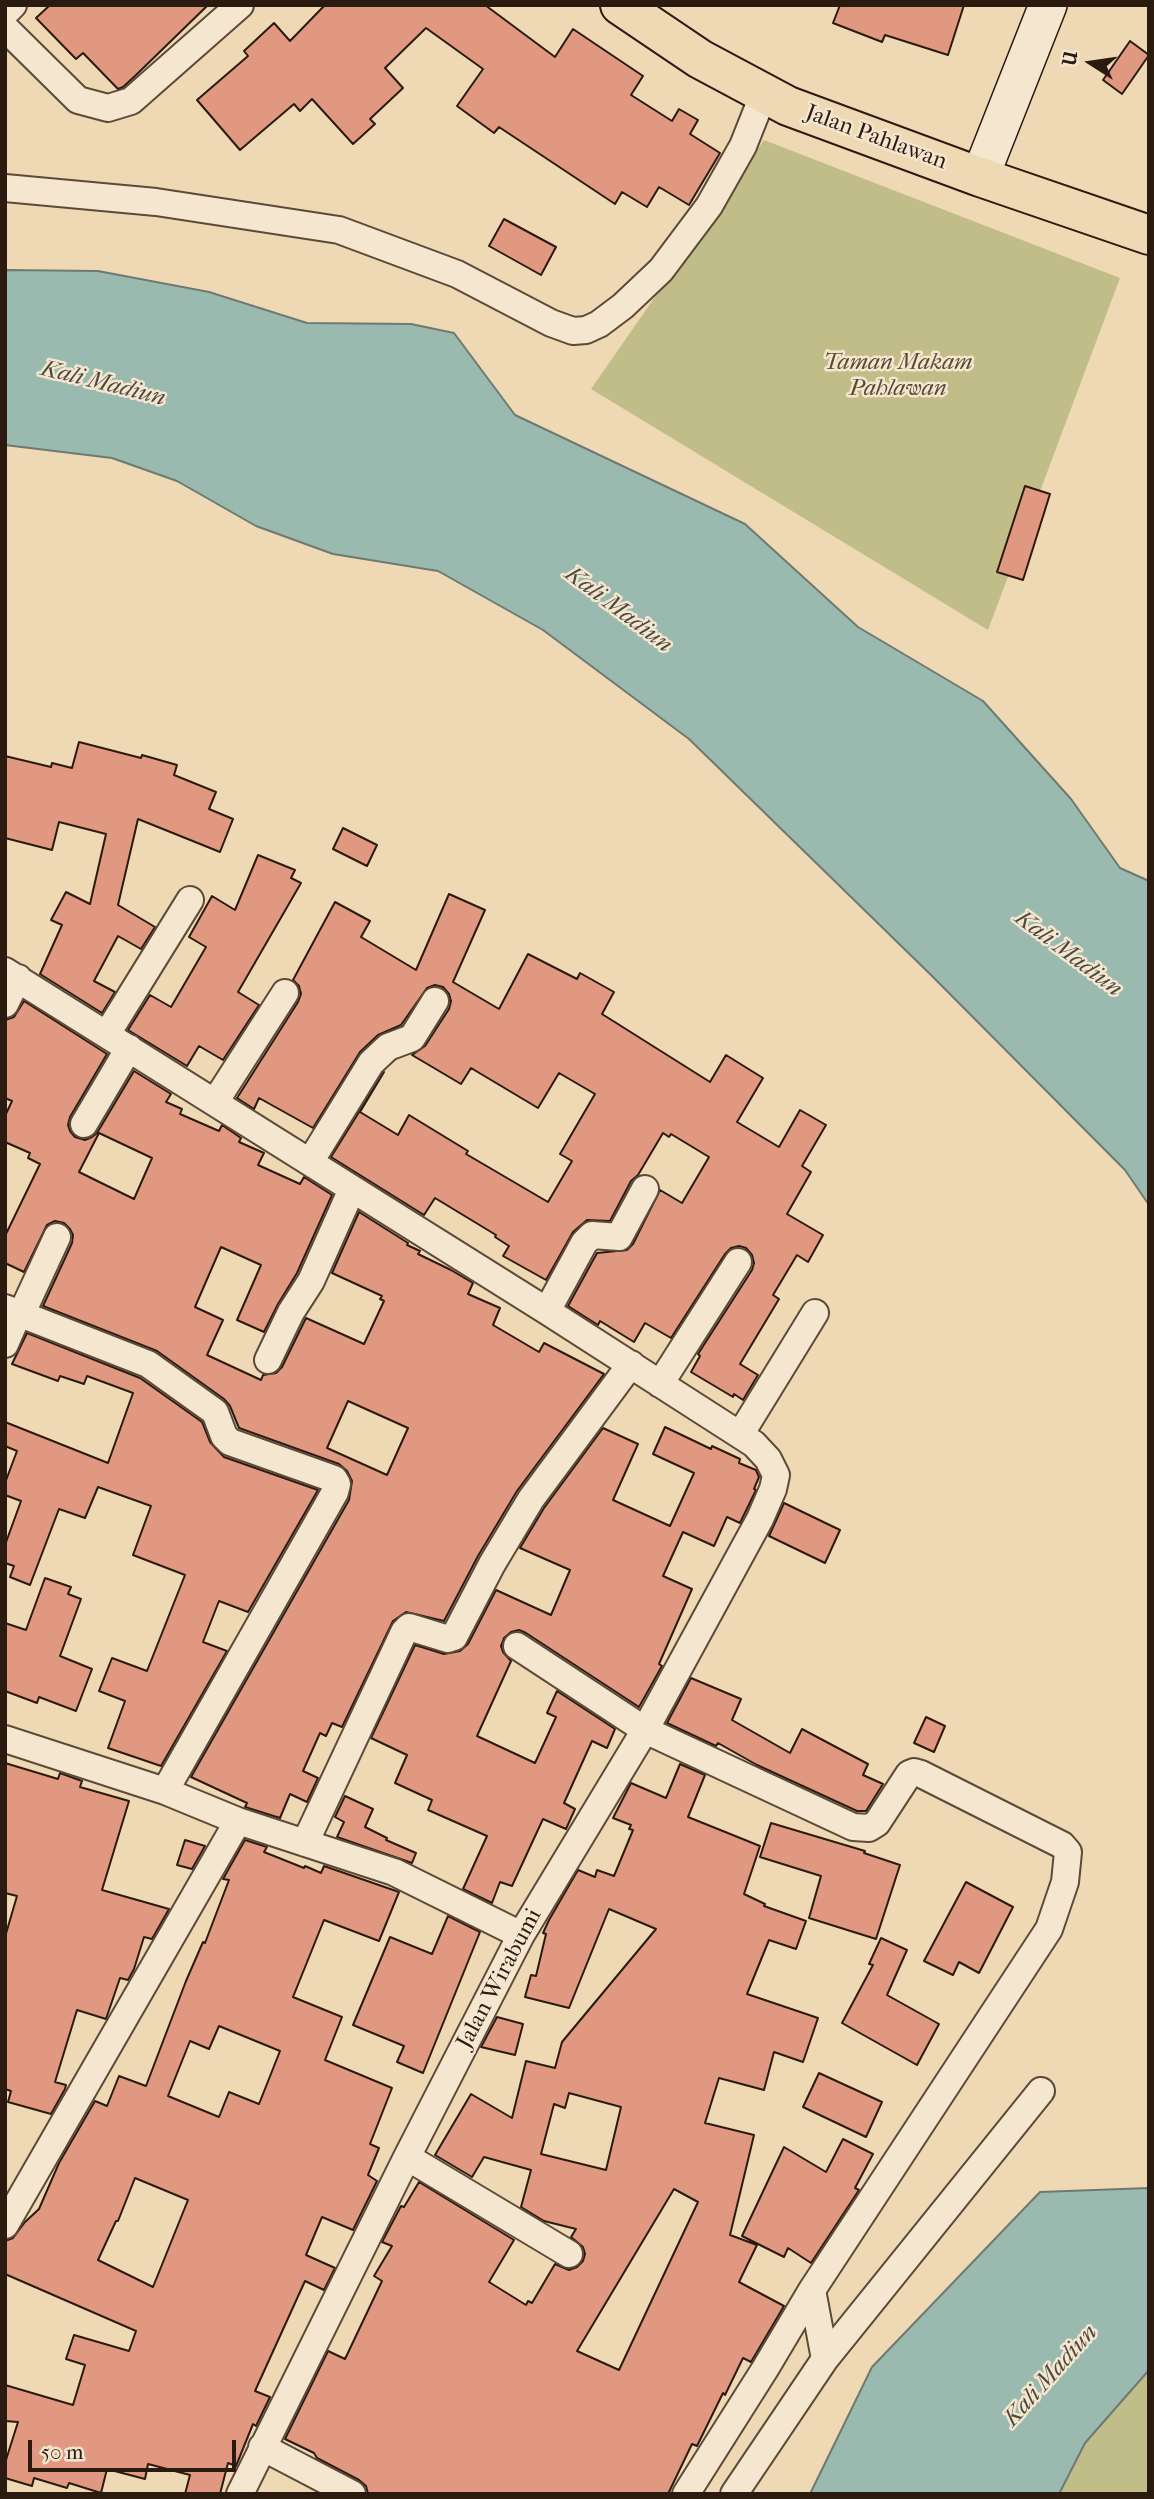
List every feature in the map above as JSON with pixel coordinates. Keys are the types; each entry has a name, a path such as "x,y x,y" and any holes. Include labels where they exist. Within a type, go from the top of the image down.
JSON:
{"highway":[{"name":"Jalan Pahlawan","path":"620,5 700,59 788,106 979,177 1149,234"}],"main road":[{"path":"979,177 1048,5"}],"street":[{"path":"5,13 13,5"},
{"path":"5,28 78,100 108,108 131,101 240,5"},
{"path":"5,188 156,202 340,230 457,274 551,323 573,331 586,330 623,306 661,270 709,206 743,146 764,93"},
{"path":"84,1124 118,1041 190,900"},
{"path":"5,1004 12,974 740,1435 815,1313"},
{"path":"215,1102 285,992"},
{"path":"310,1162 371,1063 388,1047 412,1038 435,1001"},
{"path":"268,1360 291,1312 311,1281 352,1189"},
{"path":"547,1311 584,1243 592,1235 619,1237 645,1189"},
{"path":"5,1344 15,1312 57,1237"},
{"path":"660,1384 738,1262"},
{"path":"15,1312 148,1364 215,1412 224,1436 230,1442 334,1479 337,1484 335,1492 165,1791"},
{"path":"305,1843 404,1632 409,1627 448,1639 454,1637 492,1564 531,1499 631,1364"},
{"name":"Jalan Wirabumi","path":"240,2494 407,2157 521,1935 645,1730 760,1519 773,1489 775,1475 768,1459 754,1444 740,1435"},
{"path":"517,1646 645,1730 853,1827 869,1828 877,1823 909,1774 914,1772 1062,1845 1068,1853 1065,1882 1049,1929 812,2290 686,2494"},
{"path":"5,1739 165,1791 238,1821 394,1872 521,1935"},
{"path":"5,2225 238,1821"},
{"path":"734,2494 825,2359 1041,2091"},
{"path":"407,2157 569,2254"},
{"path":"812,2290 825,2359"},
{"path":"262,2447 352,2494"}],"green space":[{"name":"Taman Makam Pahlawan","path":"764,140 1120,278 988,630 591,389"},
{"path":"1149,2370 1149,2494 1059,2494 1085,2443"}],"water":[{"name":"Kali Madiun","path":"5,270 98,271 209,292 307,323 411,324 454,333 515,415 745,524 858,627 983,701 1071,799 1120,868 1149,881 1149,1205 1125,1170 930,974 689,739 543,630 438,571 333,554 256,526 177,481 112,458 5,445"},
{"name":"Kali Madiun","path":"1149,2188 1149,2370 1085,2443 1059,2494 810,2494 872,2367 1040,2192"}],"building":[{"path":"50,5 208,5 118,89 83,53 76,59 36,18"},
{"path":"325,5 485,5 555,57 573,29 643,76 631,95 672,121 679,109 698,120 690,134 720,153 689,205 659,187 647,207 622,192 615,204 499,127 494,133 457,106 483,69 426,28 385,68 403,88 370,119 375,124 353,144 312,99 300,111 294,104 240,150 197,100 248,56 244,51 274,23 290,41"},
{"path":"840,5 964,5 948,55 885,35 882,42 833,23"},
{"path":"1130,41 1149,55 1122,94 1103,80"},
{"path":"504,219 556,247 541,275 489,246"},
{"path":"1025,486 1050,494 1023,580 997,572"},
{"path":"79,742 177,765 174,775 216,792 209,809 233,819 220,852 138,819 118,905 155,927 141,949 118,936 94,981 115,992 102,1013 40,974 62,925 51,920 66,892 90,904 106,834 59,822 52,850 5,838 5,756 51,767 52,763 72,768"},
{"path":"343,828 377,845 367,866 333,849"},
{"path":"258,855 295,870 291,878 301,883 238,992 259,1005 223,1060 199,1046 187,1066 128,1030 150,995 171,1007 206,947 189,937 212,896 235,910"},
{"path":"449,894 485,910 453,982 499,1009 528,954 577,979 580,973 614,992 602,1014 710,1082 726,1055 763,1078 737,1122 779,1147 800,1110 826,1125 802,1166 811,1172 787,1214 823,1235 808,1262 797,1255 773,1295 779,1299 740,1364 758,1375 743,1400 691,1372 700,1356 698,1354 752,1270 752,1255 746,1248 731,1248 725,1254 671,1338 645,1323 634,1342 600,1321 598,1325 568,1306 597,1253 627,1250 633,1244 660,1190 682,1203 709,1157 671,1134 669,1137 663,1133 638,1175 631,1181 610,1221 587,1220 573,1232 546,1280 503,1256 509,1246 495,1237 496,1235 435,1198 424,1215 331,1157 384,1072 360,1112 398,1135 409,1115 468,1151 466,1154 548,1202 572,1161 560,1154 595,1094 559,1073 538,1108 471,1068 461,1084 412,1055 425,1046 449,1009 451,1001 443,987 435,985 427,988 401,1025 378,1035 360,1052 313,1128 259,1098 254,1109 237,1098 298,1002 301,994 299,986 293,980 335,902 370,921 361,937 416,970"},
{"path":"24,1001 107,1054 70,1117 68,1125 75,1137 85,1140 97,1133 134,1071 171,1094 166,1102 182,1109 180,1114 219,1131 222,1125 241,1138 239,1142 264,1153 258,1165 300,1184 304,1177 332,1195 297,1273 264,1332 237,1320 261,1265 221,1247 195,1307 223,1320 207,1355 261,1380 263,1375 276,1373 282,1367 306,1318 364,1344 384,1301 380,1299 382,1296 332,1273 359,1212 420,1251 418,1254 473,1283 468,1294 500,1308 493,1325 539,1352 544,1343 604,1374 517,1491 478,1556 444,1621 406,1612 393,1621 342,1727 332,1723 326,1736 320,1733 303,1771 318,1778 307,1802 290,1794 280,1818 245,1807 247,1803 191,1777 349,1500 352,1481 347,1471 339,1464 239,1428 230,1406 224,1399 157,1351 43,1306 72,1243 73,1235 64,1223 55,1221 47,1225 24,1272 5,1263 5,1236 40,1164 28,1158 30,1153 5,1142 5,1116 12,1101 5,1098 5,1020 14,1017","holes":["99,1133 152,1158 134,1199 79,1172","348,1401 408,1428 387,1475 327,1448"]},
{"path":"27,1333 140,1378 202,1422 210,1442 224,1457 318,1490 248,1612 219,1601 203,1642 227,1651 161,1766 108,1748 125,1701 99,1691 112,1658 147,1671 185,1575 133,1555 151,1506 98,1487 85,1518 59,1509 30,1585 10,1577 14,1566 5,1563 5,1545 21,1501 5,1495 5,1483 17,1451 5,1446 5,1422 108,1463 133,1393 87,1376 84,1384 60,1376 58,1381 12,1364"},
{"path":"665,1427 711,1449 712,1446 740,1459 739,1463 756,1470 759,1477 754,1489 756,1490 740,1523 727,1517 714,1546 683,1532 663,1576 692,1589 659,1664 662,1666 639,1707 526,1633 519,1630 504,1638 501,1646 511,1661 477,1736 535,1763 556,1717 547,1713 557,1691 615,1729 607,1748 592,1741 564,1803 575,1809 566,1829 543,1819 512,1886 500,1882 492,1903 463,1889 487,1836 428,1810 432,1800 395,1783 407,1755 371,1738 415,1645 444,1654 460,1651 468,1644 496,1590 551,1615 570,1570 520,1548 544,1508 603,1428 638,1444 613,1500 670,1526 694,1473 653,1454"},
{"path":"784,1503 840,1530 825,1563 769,1536"},
{"path":"45,1578 71,1587 68,1594 81,1599 60,1656 92,1669 76,1711 39,1697 37,1703 5,1691 5,1623 26,1630"},
{"path":"691,1678 741,1699 732,1720 790,1753 802,1729 868,1764 863,1775 883,1784 866,1811 857,1811 757,1765 718,1743 716,1746 667,1723"},
{"path":"926,1717 945,1726 934,1752 914,1743"},
{"path":"5,1763 58,1779 60,1773 82,1781 80,1787 129,1801 102,1890 169,1909 152,1939 144,1937 128,1980 120,1978 106,2019 77,2010 55,2082 66,2085 65,2089 51,2114 8,2102 11,2091 5,2089 5,1937 17,1896 5,1893"},
{"path":"680,1764 705,1775 688,1817 760,1846 744,1894 765,1904 764,1906 806,1921 796,1949 769,1940 747,1994 818,2018 803,2062 774,2052 764,2090 719,2078 705,2123 754,2135 730,2235 757,2245 739,2282 784,2306 751,2362 743,2358 697,2446 692,2444 668,2494 368,2494 366,2486 359,2480 285,2439 328,2351 345,2359 382,2281 374,2276 392,2246 382,2242 401,2206 404,2207 419,2182 514,2240 489,2282 526,2305 528,2301 532,2303 555,2264 569,2270 583,2261 583,2247 571,2237 576,2229 544,2221 521,2207 531,2170 484,2157 472,2177 435,2155 471,2094 512,2118 526,2061 555,2068 562,2042 656,1929 609,1909 569,2008 525,1997 531,1975 536,1976 546,1934 543,1933 578,1870 595,1877 597,1870 614,1876 633,1830 629,1829 631,1825 613,1818 631,1783 666,1798","holes":["569,2093 621,2107 606,2170 541,2154 554,2104 565,2108","674,2189 698,2202 619,2370 577,2351"]},
{"path":"345,1796 373,1809 365,1827 416,1853 412,1863 337,1837 344,1822 335,1817"},
{"path":"771,1823 865,1851 864,1853 900,1865 876,1939 809,1918 821,1876 760,1857"},
{"path":"185,1840 205,1846 192,1869 177,1865"},
{"path":"245,1840 267,1847 264,1852 304,1868 305,1866 321,1873 324,1866 399,1892 379,1941 324,1920 293,1997 342,2017 325,2060 392,2088 370,2144 379,2148 368,2175 377,2181 353,2230 322,2217 306,2255 335,2268 324,2290 305,2281 255,2391 270,2397 256,2426 253,2424 236,2466 228,2463 220,2494 185,2494 190,2475 148,2464 145,2479 107,2469 101,2493 69,2483 67,2488 34,2478 32,2486 5,2478 5,2463 18,2422 5,2421 5,2385 73,2405 85,2365 66,2359 74,2335 129,2351 136,2331 5,2274 5,2241 13,2238 39,2209 59,2163 95,2101 107,2106 119,2076 146,2086 186,1981 203,1942 205,1943 229,1880 223,1879","holes":["219,2026 280,2051 259,2104 229,2092 219,2117 168,2096 190,2041 209,2049","135,2178 188,2200 153,2287 98,2260 118,2221"]},
{"path":"966,1882 1013,1907 979,1973 959,1962 953,1975 924,1961"},
{"path":"448,1916 480,1932 423,2073 397,2062 404,2046 353,2025 390,1937 432,1954"},
{"path":"881,1938 907,1950 887,1995 939,2024 917,2065 842,2023 873,1965 869,1964"},
{"path":"497,2017 523,2024 515,2055 481,2047"},
{"path":"819,2073 882,2102 866,2137 803,2107"},
{"path":"843,2139 873,2154 855,2188 859,2190 811,2263 788,2248 784,2257 742,2236 784,2147 826,2172"}]}
